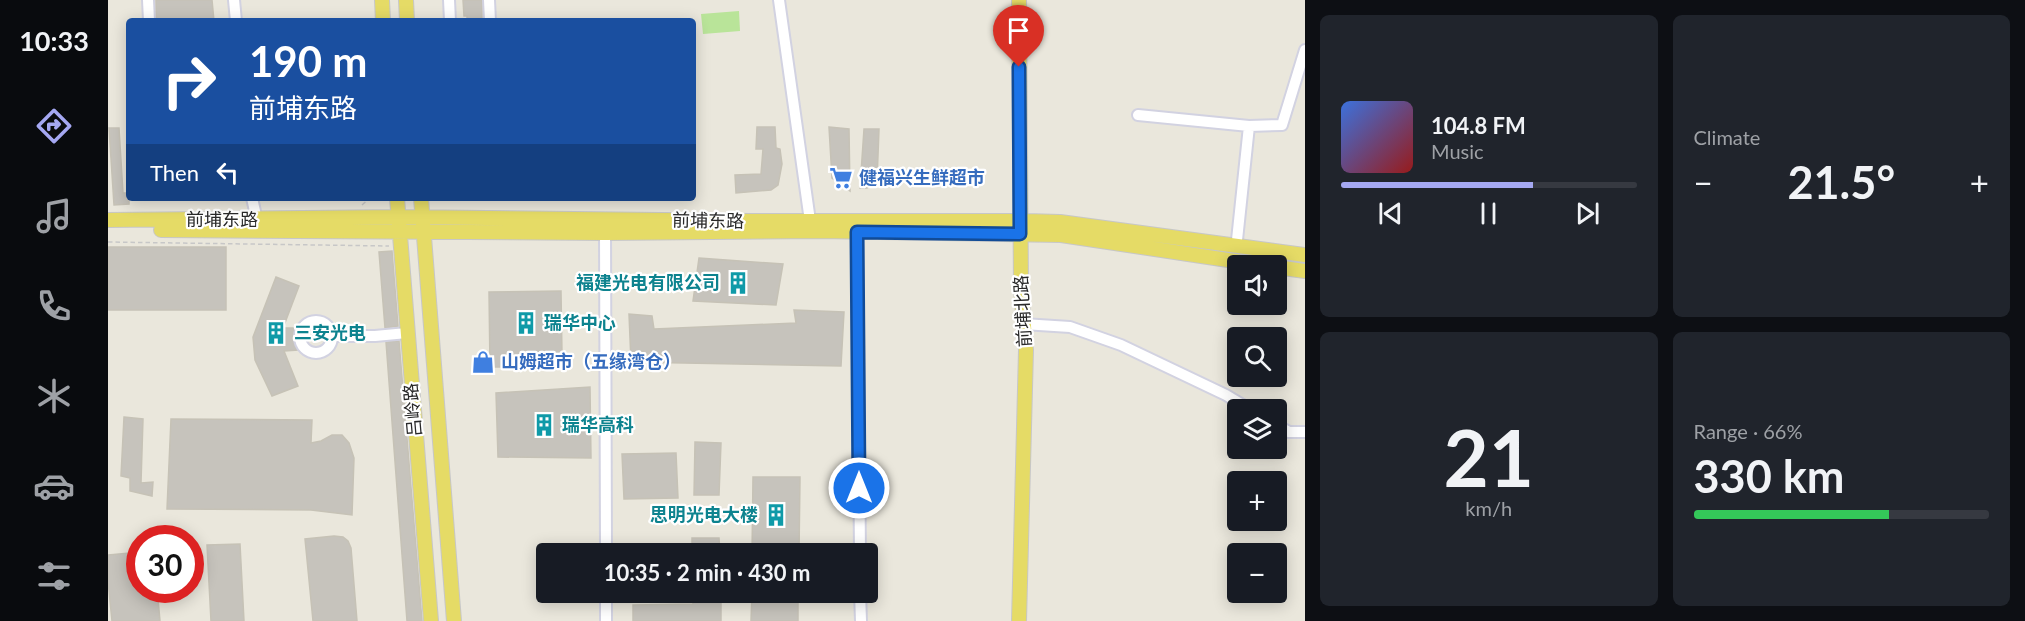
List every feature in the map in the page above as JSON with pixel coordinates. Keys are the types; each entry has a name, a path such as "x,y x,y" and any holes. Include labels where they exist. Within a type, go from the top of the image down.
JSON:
{"main road":[{"path":"382,0 383,18"},
{"path":"406,0 407,18"},
{"name":"前埔北路","path":"1018,621 1026,350 1021,290 1019,0"},
{"name":"吕岭路","path":"397,201 431,621"},
{"name":"吕岭路","path":"421,201 454,621"},
{"name":"前埔东路","path":"109,220 1021,228 1227,260"},
{"name":"前埔东路","path":"109,220 257,220 399,224"},
{"name":"前埔东路","path":"1021,228 1060,222 1305,255"},
{"path":"1287,269 1305,271"}],"street":[{"path":"147,0 149,18"},
{"path":"234,0 236,18"},
{"path":"449,0 450,18"},
{"path":"489,0 490,18"},
{"path":"779,0 810,226"},
{"path":"1138,115 1249,126 1282,125 1305,50"},
{"path":"1236,240 1249,126"},
{"path":"253,201 257,220"},
{"path":"605,226 606,543"},
{"path":"857,226 860,543"},
{"path":"1023,324 1070,327 1121,345 1233,399"},
{"path":"332,336 407,333"},
{"path":"1287,431 1305,432"},
{"path":"606,603 606,621"},
{"path":"860,603 861,621"}],"path":[{"path":"108,242 400,246"}],"green space":[{"path":"739,11 740,31 703,34 701,14"}],"building":[{"path":"156,0 212,0 214,18 156,18"},
{"path":"463,0 482,0 482,18 464,16"},
{"path":"757,127 775,127 776,148 780,149 782,164 778,185 771,190 736,193 735,175 761,174 763,149 756,149"},
{"path":"829,127 849,129 850,191 832,178"},
{"path":"109,128 119,128 123,193 126,193 126,201 129,201 129,204 114,205"},
{"path":"864,129 879,129 877,181 867,188 860,188"},
{"path":"108,247 226,247 226,310 108,310"},
{"path":"392,251 398,326 385,328 379,252"},
{"name":"福建光电有限公司","path":"699,258 783,264 776,305 693,301"},
{"name":"三安光电","path":"276,277 299,286 283,328 297,328 298,350 284,351 298,386 272,396 255,360 253,337"},
{"name":"瑞华中心","path":"561,291 562,355 502,355 503,367 490,367 489,292"},
{"path":"794,310 844,312 841,366 631,362 629,314 652,316 654,329 796,323"},
{"path":"399,341 422,621 407,621 386,342"},
{"name":"瑞华高科","path":"590,387 591,458 498,457 496,393"},
{"path":"124,417 143,419 141,483 153,482 152,496 130,491 130,478 121,476"},
{"path":"171,419 312,420 311,443 332,435 342,435 349,443 354,458 352,515 311,510 167,509"},
{"path":"695,442 721,443 719,495 694,495"},
{"path":"676,453 678,498 624,499 622,454"},
{"name":"思明光电大楼","path":"753,477 800,477 799,543 752,543"},
{"path":"343,537 351,548 357,621 313,621 305,539"},
{"path":"692,538 719,538 719,543 692,543"},
{"path":"240,544 244,621 211,621 207,545"},
{"path":"126,553 126,603 158,603 160,621 112,621 108,555"},
{"path":"721,603 721,621 633,621 633,605"},
{"path":"752,603 798,603 798,621 751,621"}],"place":[{"name":"健福兴生鲜超市","path":"841,178"},
{"name":"福建光电有限公司","path":"738,283"},
{"name":"瑞华中心","path":"526,323"},
{"name":"三安光电","path":"276,333"},
{"name":"山姆超市（五缘湾仓）","path":"483,362"},
{"name":"瑞华高科","path":"544,425"},
{"name":"思明光电大楼","path":"776,515"}],"route":[{"path":"859,488 857,232 1020,234 1019,67"}]}
